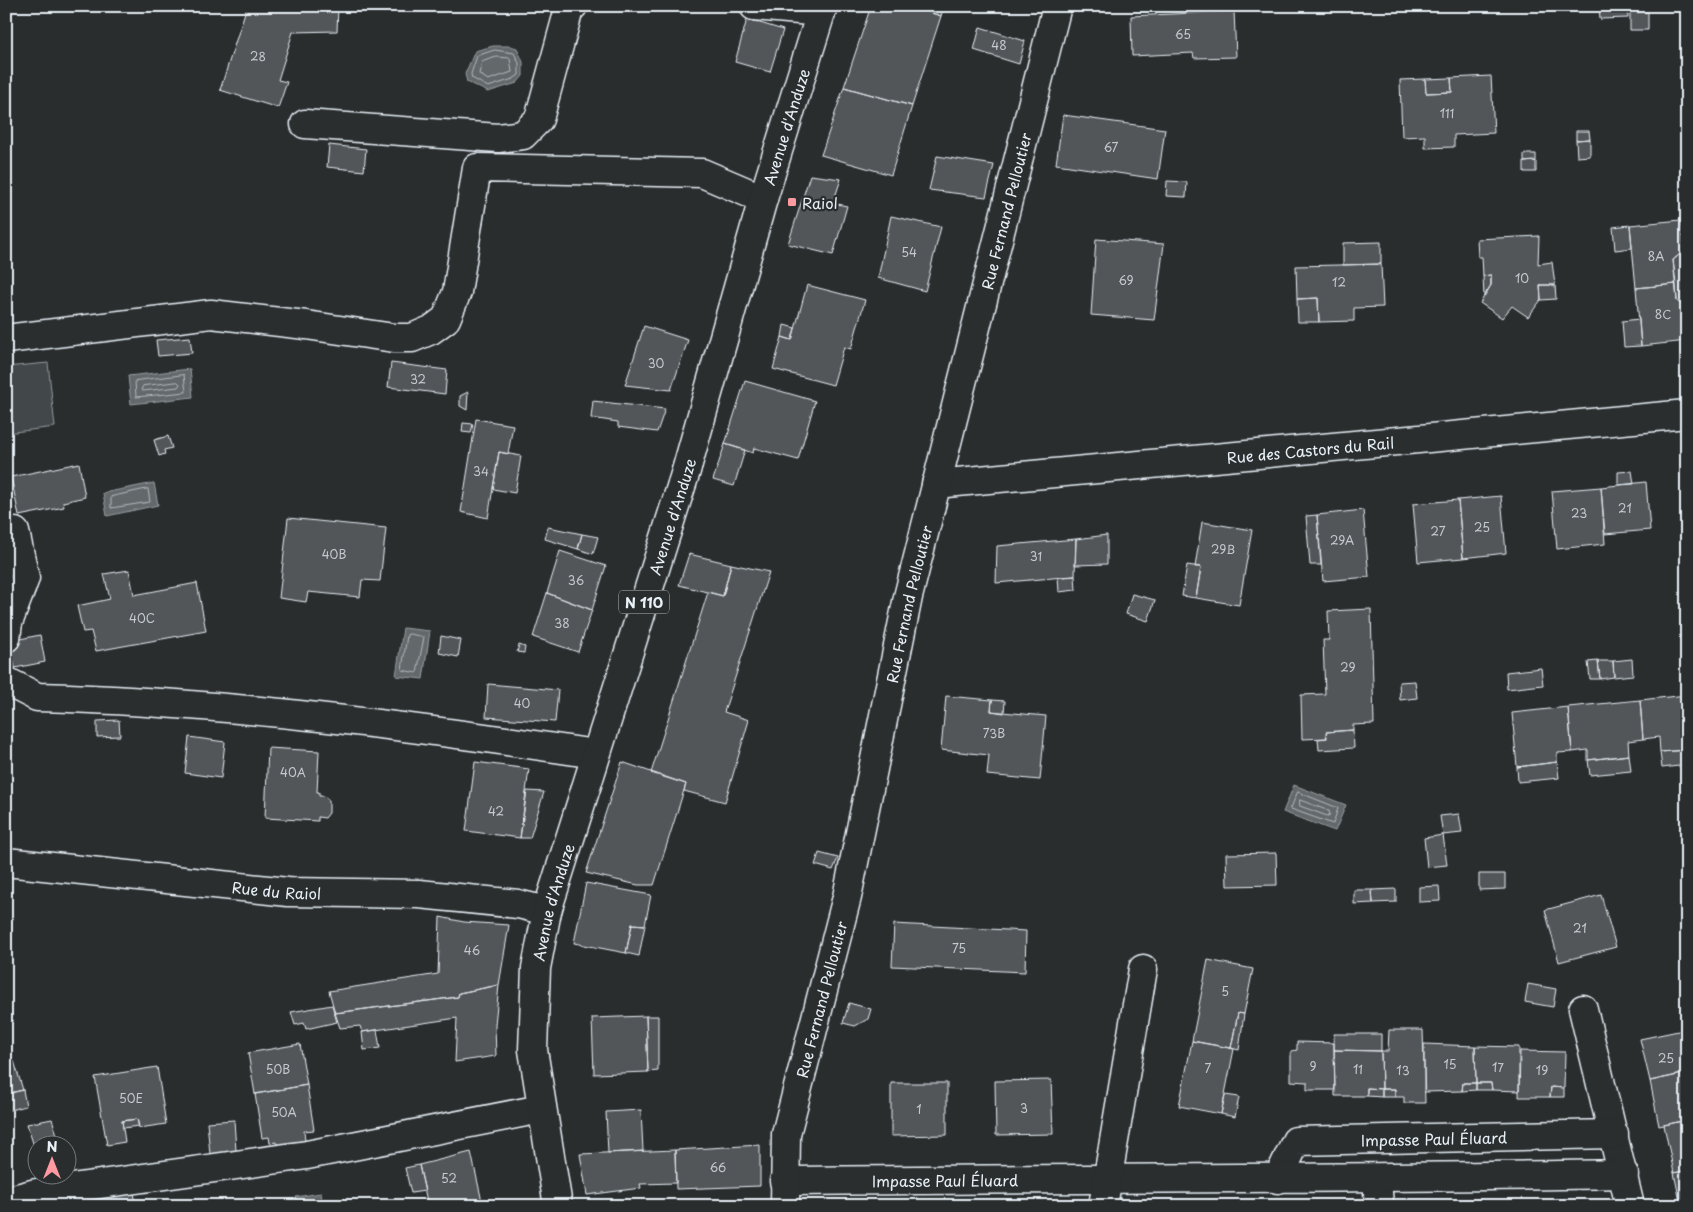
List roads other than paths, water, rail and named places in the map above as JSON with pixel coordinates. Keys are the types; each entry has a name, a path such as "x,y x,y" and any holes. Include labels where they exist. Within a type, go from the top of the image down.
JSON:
{"street":[{"path":"305,124 498,138 522,134 539,118 570,9 573,6"},
{"path":"754,6 822,9"},
{"name":"Rue Fernand Pelloutier","path":"784,1194 786,1134 847,897 908,598 1057,6"},
{"name":"Avenue d'Anduze","path":"558,1206 533,1050 536,968 547,911 595,754 686,471 763,199 822,9"},
{"path":"6,339 211,314 394,338 412,338 431,330 446,319 457,292 477,168 702,173 763,199"},
{"name":"Rue des Castors du Rail","path":"936,484 1687,414"},
{"path":"6,638 8,623 24,578 15,532"},
{"path":"6,681 37,697 252,711 524,743 595,754"},
{"name":"Rue du Raiol","path":"6,862 288,892 419,894 518,904 547,911"},
{"path":"1103,1206 1143,969"},
{"path":"1583,1009 1624,1174 1630,1206"},
{"path":"6,1201 36,1193 307,1155 541,1109"},
{"name":"Impasse Paul Éluard","path":"1278,1179 1296,1141 1614,1134"},
{"name":"Impasse Paul Éluard","path":"784,1194 1107,1178 1278,1179 1624,1174"},
{"path":"1377,1178 1379,1206"}],"water":[{"path":"493,46 517,48 523,62 523,76 517,83 488,92 467,82 465,74 475,51"},
{"path":"190,369 193,397 131,404 128,376"},
{"path":"154,483 158,505 107,516 103,493"},
{"path":"403,628 430,631 423,679 396,676"},
{"path":"1294,785 1346,805 1335,831 1283,812"},
{"path":"321,1193 323,1206 298,1206 296,1197"}],"place":[{"name":"Raiol","path":"792,202"}]}
